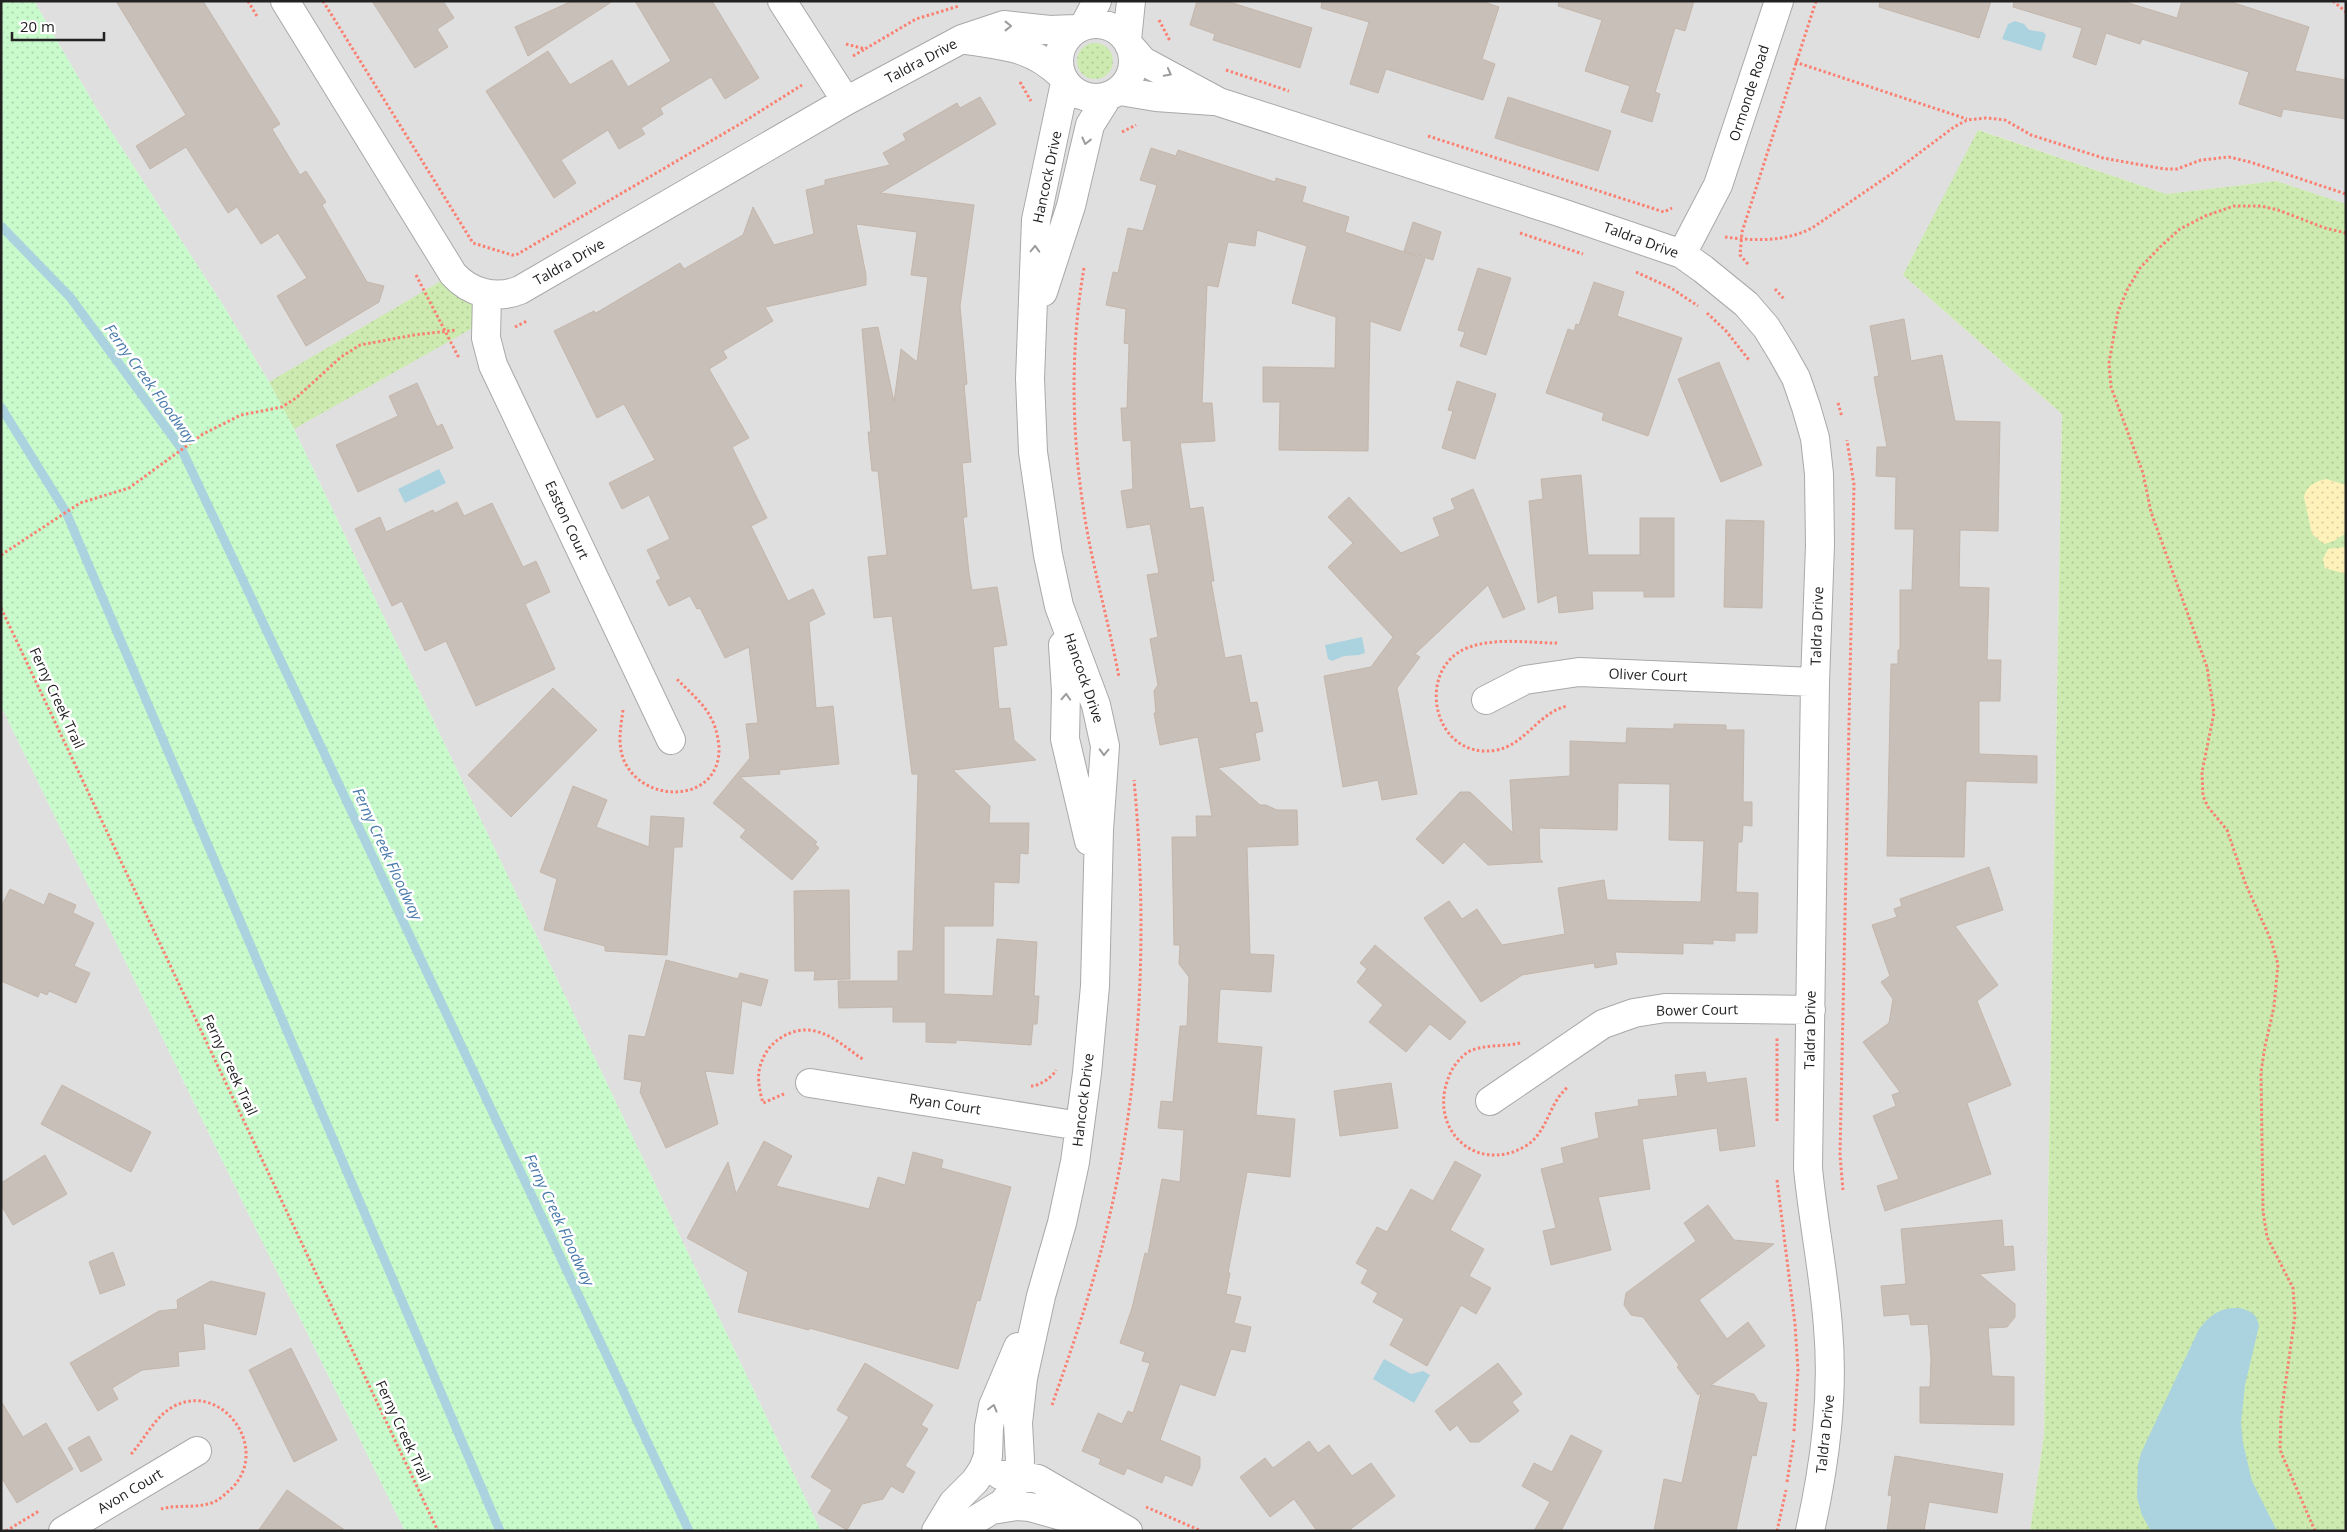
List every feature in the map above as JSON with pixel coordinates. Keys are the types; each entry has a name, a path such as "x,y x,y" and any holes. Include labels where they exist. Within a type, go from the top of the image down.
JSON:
{"street":[{"name":"Taldra Drive","path":"285,1 453,274 461,283 487,294 510,294 520,290 846,101 962,39 1004,25 1050,30 1086,18"},
{"path":"782,1 846,101"},
{"path":"1128,42 1131,1"},
{"name":"Ormonde Road","path":"1692,262 1778,1"},
{"path":"1086,18 1119,31 1128,42 1133,57 1132,69 1128,81 1113,94 1084,97 1074,92 1063,78 1058,62 1060,49 1066,38 1086,18"},
{"name":"Taldra Drive","path":"962,39 1028,52 1044,59 1063,78"},
{"name":"Taldra Drive","path":"1128,42 1143,61 1164,70 1219,102 1559,212 1692,262 1746,304 1766,327 1796,378 1815,438 1819,474 1820,512 1815,682 1808,1168 1812,1212 1828,1326 1831,1370 1829,1426 1821,1480 1810,1531"},
{"name":"Hancock Drive","path":"1063,78 1036,220 1030,379 1033,452 1039,503 1059,606 1066,691 1065,739 1086,824 1096,900"},
{"name":"Taldra Drive","path":"1113,94 1219,102"},
{"name":"Hancock Drive","path":"1032,332 1071,206 1090,125 1113,94"},
{"name":"Easton Court","path":"487,294 486,338 494,365 671,740"},
{"name":"Hancock Drive","path":"1011,1481 1019,1402 1040,1296 1062,1223 1080,1126 1095,986 1096,900 1105,746 1096,705 1059,606"},
{"name":"Oliver Court","path":"1486,700 1525,680 1579,672 1815,682"},
{"name":"Bower Court","path":"1490,1101 1603,1024 1634,1013 1666,1008 1811,1010"},
{"name":"Ryan Court","path":"810,1083 1080,1126"},
{"name":"Avon Court","path":"63,1531 196,1450"},
{"path":"936,1531 953,1503 965,1490 985,1479 1011,1481 1128,1531"},
{"path":"961,1531 1011,1481"},
{"path":"1011,1481 1113,1531"}],"path":[{"path":"323,1 473,243 512,255 516,255 594,210 800,86"},
{"path":"2334,1 2346,12"},
{"path":"842,43 865,49 916,19 965,5"},
{"path":"1158,18 1170,42"},
{"path":"1762,52 1967,120 1986,118 2005,120 2031,135 2103,158 2164,169 2177,169 2201,160 2229,157 2250,162 2346,194"},
{"path":"1220,68 1291,92"},
{"path":"1725,237 1773,239 1788,238 1806,232 1967,120"},
{"path":"1115,136 1142,122"},
{"path":"1423,134 1664,212 1674,207"},
{"path":"2315,1531 2280,1450 2281,1415 2295,1302 2293,1288 2267,1238 2263,1211 2261,1072 2274,1008 2278,964 2271,940 2246,885 2226,830 2208,807 2203,796 2202,772 2214,713 2207,667 2151,512 2143,473 2111,387 2109,364 2118,312 2127,290 2140,268 2180,229 2205,216 2234,206 2261,206 2278,210 2325,228 2346,233"},
{"path":"1513,231 1584,255"},
{"path":"1085,263 1077,324 1075,376 1078,465 1091,550 1121,683"},
{"path":"1628,269 1671,288 1699,307"},
{"path":"1706,313 1726,331 1751,362"},
{"path":"1,555 80,503 129,488 203,434 241,415 282,407 296,398 353,349 367,343 446,332"},
{"name":"Ferny Creek Trail","path":"1,608 438,1531"},
{"path":"1563,644 1482,643 1465,648 1453,655 1444,667 1438,686 1436,702 1438,717 1444,730 1455,741 1468,748 1497,750 1519,740 1539,720 1551,712 1574,705"},
{"path":"1050,1410 1079,1326 1106,1231 1132,1086 1140,945 1140,884 1134,776"},
{"path":"810,1083 763,1103 759,1091 759,1073 762,1060 768,1050 787,1033 800,1029 825,1034 836,1039 866,1061"},
{"path":"1768,1037 1777,1037 1776,1126"},
{"path":"1527,1040 1504,1046 1478,1048 1467,1053 1457,1062 1444,1089 1442,1104 1445,1120 1454,1136 1466,1148 1478,1153 1493,1155 1522,1148 1536,1139 1560,1096 1570,1085"},
{"path":"1027,1086 1034,1086 1054,1075 1057,1069"},
{"path":"1777,1171 1779,1204 1795,1324 1798,1370 1794,1434 1777,1531"}],"shaded area":[{"path":"34,1 2346,1 2346,204 2276,181 2166,194 1979,130 1903,275 2062,414 2044,1435 2030,1531 821,1531 294,429 269,382 223,305 98,111"},
{"path":"1,706 219,1154 405,1531 1,1531"}],"green space":[{"path":"1,1 34,1 98,111 223,305 269,382 294,429 821,1531 405,1531 1,706"},
{"path":"1095,43 1102,44 1108,48 1112,54 1112,68 1108,74 1102,78 1095,79 1088,78 1082,74 1078,68 1077,61 1078,54 1082,48 1088,44"},
{"path":"1978,130 2166,194 2276,181 2346,204 2346,1531 2030,1531 2044,1435 2062,414 1903,275"},
{"path":"453,274 485,321 294,429 269,382"}],"sand":[{"path":"2326,479 2346,485 2346,533 2334,541 2324,544 2312,534 2304,497 2312,485"},
{"path":"2346,547 2346,574 2325,568 2323,559 2328,549"}],"water":[{"path":"2015,21 2024,24 2029,30 2043,32 2046,35 2041,51 2002,39 2008,24"},
{"path":"439,469 446,483 405,503 398,489"},
{"path":"1362,637 1365,653 1344,656 1332,661 1328,659 1325,645"},
{"path":"2240,1308 2253,1314 2259,1326 2245,1385 2241,1423 2243,1443 2252,1481 2277,1531 2151,1531 2142,1515 2137,1498 2138,1465 2141,1453 2199,1329 2216,1312"},
{"path":"1384,1359 1411,1374 1423,1371 1430,1375 1414,1403 1373,1379"}],"building":[{"path":"116,1 203,1 280,124 272,129 300,175 306,171 326,202 322,205 367,282 384,286 379,302 306,346 277,296 307,278 278,233 261,244 237,207 228,213 186,147 150,169 136,146 186,115"},
{"path":"372,1 443,1 454,18 437,29 448,47 415,68"},
{"path":"572,1 613,1 528,56 515,27"},
{"path":"635,1 712,1 759,78 725,99 711,77 660,108 663,114 641,128 645,134 619,149 608,130 561,160 576,183 554,198 486,91 548,51 570,85 612,60 628,87 671,61"},
{"path":"1197,1 1226,1 1312,28 1300,68 1213,40 1215,34 1190,25"},
{"path":"1322,1 1481,1 1499,7 1482,59 1495,64 1483,100 1386,69 1378,93 1350,84 1369,22 1321,8"},
{"path":"1559,1 1694,1 1685,31 1675,28 1655,92 1660,94 1652,122 1621,112 1630,86 1585,71 1602,20 1558,6"},
{"path":"1880,1 1991,1 1979,38 1879,7"},
{"path":"2014,1 2122,1 2177,18 2182,1 2228,1 2309,27 2295,71 2346,80 2346,119 2283,109 2281,117 2239,104 2249,72 2142,39 2140,44 2106,33 2096,65 2073,57 2082,28 2013,7"},
{"path":"980,97 996,124 880,193 974,205 960,306 967,384 964,385 971,462 962,463 967,517 963,517 969,573 972,590 997,587 1007,645 993,647 999,709 1010,708 1014,740 1036,760 953,770 990,806 989,823 1029,823 1028,854 1020,853 1019,883 994,882 993,926 944,926 944,994 993,996 997,939 1037,942 1034,996 1039,996 1037,1024 1033,1024 1031,1045 956,1040 956,1043 926,1042 926,1022 893,1022 893,1007 839,1008 838,981 898,981 898,951 913,951 918,774 912,774 892,616 874,618 868,557 887,555 878,471 872,471 868,432 871,432 862,329 878,327 894,402 901,349 917,362 928,277 911,275 917,232 856,224 866,275 866,285 765,307 773,321 723,351 727,358 709,369 749,438 732,447 767,518 751,526 788,601 813,589 825,614 809,622 816,708 833,706 839,764 779,770 780,774 740,777 817,842 815,844 819,848 792,880 740,837 746,830 713,803 750,758 746,724 758,723 749,647 725,658 700,608 697,609 690,596 669,606 656,581 661,579 647,550 670,539 649,495 622,509 609,483 655,460 624,404 597,418 554,331 594,311 596,313 680,263 684,269 743,235 753,207 774,245 814,234 806,190 825,185 825,180 890,165 883,153 906,140 903,134 957,103 960,108"},
{"path":"1508,97 1611,131 1598,171 1495,138"},
{"path":"1151,148 1176,156 1178,150 1275,182 1276,178 1306,187 1302,202 1349,217 1345,232 1425,259 1400,331 1370,321 1368,451 1279,450 1280,402 1263,402 1263,367 1335,368 1336,317 1292,303 1307,246 1257,230 1255,246 1228,242 1218,287 1207,285 1202,403 1212,403 1215,441 1180,443 1190,509 1203,507 1214,581 1211,581 1225,658 1241,655 1250,703 1257,702 1263,731 1255,733 1260,760 1218,768 1260,805 1266,805 1277,810 1297,810 1298,845 1247,847 1250,954 1274,955 1271,992 1220,989 1217,1043 1262,1047 1256,1115 1295,1119 1290,1177 1247,1172 1228,1273 1230,1273 1226,1294 1241,1297 1234,1323 1251,1327 1245,1352 1231,1349 1215,1396 1180,1384 1160,1440 1200,1457 1200,1467 1192,1486 1165,1475 1162,1483 1127,1468 1124,1475 1099,1464 1101,1459 1082,1451 1098,1413 1122,1424 1128,1411 1133,1413 1150,1363 1142,1361 1145,1352 1120,1343 1132,1308 1145,1253 1148,1254 1162,1179 1180,1182 1184,1130 1158,1128 1161,1101 1173,1102 1180,1026 1187,1026 1189,977 1179,964 1180,945 1174,945 1172,837 1197,837 1196,816 1212,816 1198,737 1160,745 1154,713 1156,713 1154,691 1158,685 1150,639 1158,637 1147,575 1159,573 1150,524 1127,528 1121,491 1133,489 1131,440 1123,441 1121,408 1127,408 1129,344 1124,343 1126,309 1106,305 1113,272 1118,273 1128,228 1143,231 1157,185 1140,180"},
{"path":"1413,222 1441,232 1433,260 1404,251"},
{"path":"1478,268 1511,278 1486,355 1460,346 1465,332 1458,330"},
{"path":"1594,282 1624,292 1617,316 1682,338 1648,436 1602,420 1604,413 1546,393 1568,329 1574,331 1576,324 1579,325"},
{"path":"1904,319 1911,361 1942,355 1955,421 2000,422 1998,531 1960,530 1959,587 1989,588 1987,660 2001,660 2000,701 1979,701 1979,754 2037,756 2037,783 1966,781 1964,857 1887,856 1891,664 1898,664 1898,650 1900,650 1900,590 1912,590 1914,529 1895,529 1896,477 1876,476 1877,447 1887,447 1874,377 1879,376 1870,326"},
{"path":"1719,362 1762,465 1721,482 1678,379"},
{"path":"1457,381 1496,394 1475,459 1442,448 1453,411 1448,410"},
{"path":"417,383 437,427 442,424 453,448 358,492 336,445 398,416 389,396"},
{"path":"1581,475 1588,555 1640,555 1640,518 1674,518 1674,597 1644,597 1644,591 1592,591 1593,609 1559,613 1557,595 1538,603 1529,501 1543,499 1541,479"},
{"path":"1473,489 1525,609 1503,618 1488,585 1415,654 1420,657 1397,688 1417,794 1382,800 1378,780 1343,787 1324,676 1371,667 1393,637 1328,567 1353,543 1328,517 1349,497 1401,553 1440,536 1433,518 1455,509 1451,499"},
{"path":"457,502 464,516 492,503 523,567 536,561 550,592 525,604 555,669 476,706 446,641 425,651 402,601 392,606 355,529 380,517 386,532 433,510 435,513"},
{"path":"1726,520 1764,521 1762,608 1724,607"},
{"path":"553,688 597,730 511,817 468,775"},
{"path":"1674,724 1726,725 1726,730 1744,730 1743,802 1752,802 1752,826 1743,825 1742,842 1738,842 1736,892 1758,893 1757,933 1735,933 1735,941 1713,940 1713,944 1683,943 1683,954 1615,952 1617,964 1595,968 1594,963 1522,975 1481,1002 1424,918 1449,901 1462,919 1477,909 1502,945 1565,934 1558,888 1604,880 1607,900 1701,902 1704,841 1669,840 1670,784 1618,783 1617,830 1539,828 1540,859 1543,862 1488,865 1464,842 1443,864 1416,839 1460,792 1470,792 1513,833 1510,780 1570,776 1570,741 1626,743 1627,728 1674,729"},
{"path":"573,786 607,800 596,827 649,847 651,816 684,818 682,847 674,847 667,955 605,951 605,946 544,930 557,879 540,872"},
{"path":"1989,867 2003,910 1955,926 1998,985 1977,1001 2011,1085 1967,1103 1991,1174 1885,1211 1877,1186 1899,1179 1873,1116 1896,1106 1892,1095 1900,1092 1863,1042 1889,1023 1893,999 1881,982 1890,976 1872,925 1897,917 1894,909 1902,906 1900,899"},
{"path":"10,889 44,905 49,893 76,905 73,913 94,923 74,966 90,973 76,1003 49,991 47,995 40,992 38,997 1,981 1,907"},
{"path":"849,890 850,979 814,980 815,971 795,971 794,891"},
{"path":"1375,945 1466,1022 1450,1040 1430,1024 1406,1052 1369,1022 1383,1005 1357,982 1367,969 1360,963"},
{"path":"666,960 738,979 740,973 768,980 761,1006 742,1001 733,1074 705,1071 718,1124 666,1148 640,1092 642,1082 624,1079 629,1035 645,1037"},
{"path":"1705,1072 1707,1083 1746,1078 1755,1146 1720,1151 1717,1128 1642,1139 1650,1189 1598,1197 1611,1250 1551,1265 1543,1231 1556,1228 1541,1169 1564,1163 1561,1148 1599,1138 1595,1113 1639,1106 1638,1100 1678,1096 1675,1075"},
{"path":"1391,1083 1398,1128 1340,1136 1334,1091"},
{"path":"62,1085 151,1132 131,1172 41,1124"},
{"path":"764,1141 792,1156 776,1186 869,1209 878,1177 905,1185 913,1152 943,1160 941,1168 1011,1187 980,1301 977,1300 958,1369 809,1328 809,1330 738,1312 748,1272 687,1238 728,1162 736,1194"},
{"path":"45,1155 67,1194 13,1225 1,1205 1,1183"},
{"path":"1455,1161 1481,1175 1450,1230 1484,1249 1469,1276 1491,1288 1476,1314 1461,1305 1427,1366 1390,1345 1404,1319 1373,1302 1378,1293 1361,1283 1368,1270 1356,1263 1377,1227 1387,1232 1411,1189 1433,1201"},
{"path":"1708,1205 1734,1240 1774,1244 1699,1300 1727,1339 1748,1322 1765,1346 1711,1385 1754,1394 1759,1402 1767,1403 1756,1456 1752,1455 1736,1531 1654,1531 1664,1479 1682,1483 1701,1392 1698,1395 1677,1367 1679,1365 1643,1317 1631,1315 1624,1305 1626,1293 1696,1241 1684,1223"},
{"path":"2002,1220 2004,1247 2013,1246 2015,1270 1979,1274 2015,1304 2015,1317 2007,1327 1988,1328 1992,1376 2014,1377 2014,1425 1920,1423 1920,1387 1930,1387 1931,1359 1928,1324 1911,1325 1909,1314 1884,1316 1881,1286 1906,1284 1901,1229"},
{"path":"113,1252 125,1285 100,1294 89,1262"},
{"path":"211,1281 265,1293 256,1335 203,1323 205,1349 178,1352 179,1366 142,1370 112,1388 118,1399 98,1411 70,1363 159,1311 178,1309 177,1300"},
{"path":"291,1348 337,1440 294,1462 249,1370"},
{"path":"865,1363 933,1405 921,1425 928,1429 905,1466 915,1472 903,1493 891,1486 883,1499 862,1504 847,1530 818,1513 832,1490 811,1477 849,1417 837,1410"},
{"path":"1498,1363 1522,1394 1512,1402 1519,1411 1479,1442 1470,1442 1457,1425 1450,1431 1435,1411"},
{"path":"1,1401 23,1437 46,1423 73,1469 17,1503 1,1477"},
{"path":"1571,1435 1602,1451 1561,1531 1534,1531 1550,1502 1522,1486 1534,1463 1552,1472"},
{"path":"89,1436 102,1460 81,1472 68,1448"},
{"path":"1309,1441 1318,1453 1329,1445 1352,1476 1371,1463 1395,1496 1348,1531 1317,1531 1294,1499 1270,1517 1240,1477 1265,1458 1273,1468"},
{"path":"1895,1456 2003,1474 1997,1513 1929,1502 1924,1531 1887,1531 1892,1496 1888,1495"},
{"path":"287,1490 346,1531 258,1531"}],"waterway":[{"name":"Ferny Creek Floodway","path":"1,226 70,297 181,448 689,1531"},
{"name":"Ferny Creek Floodway","path":"1,407 66,512 500,1531"}]}
